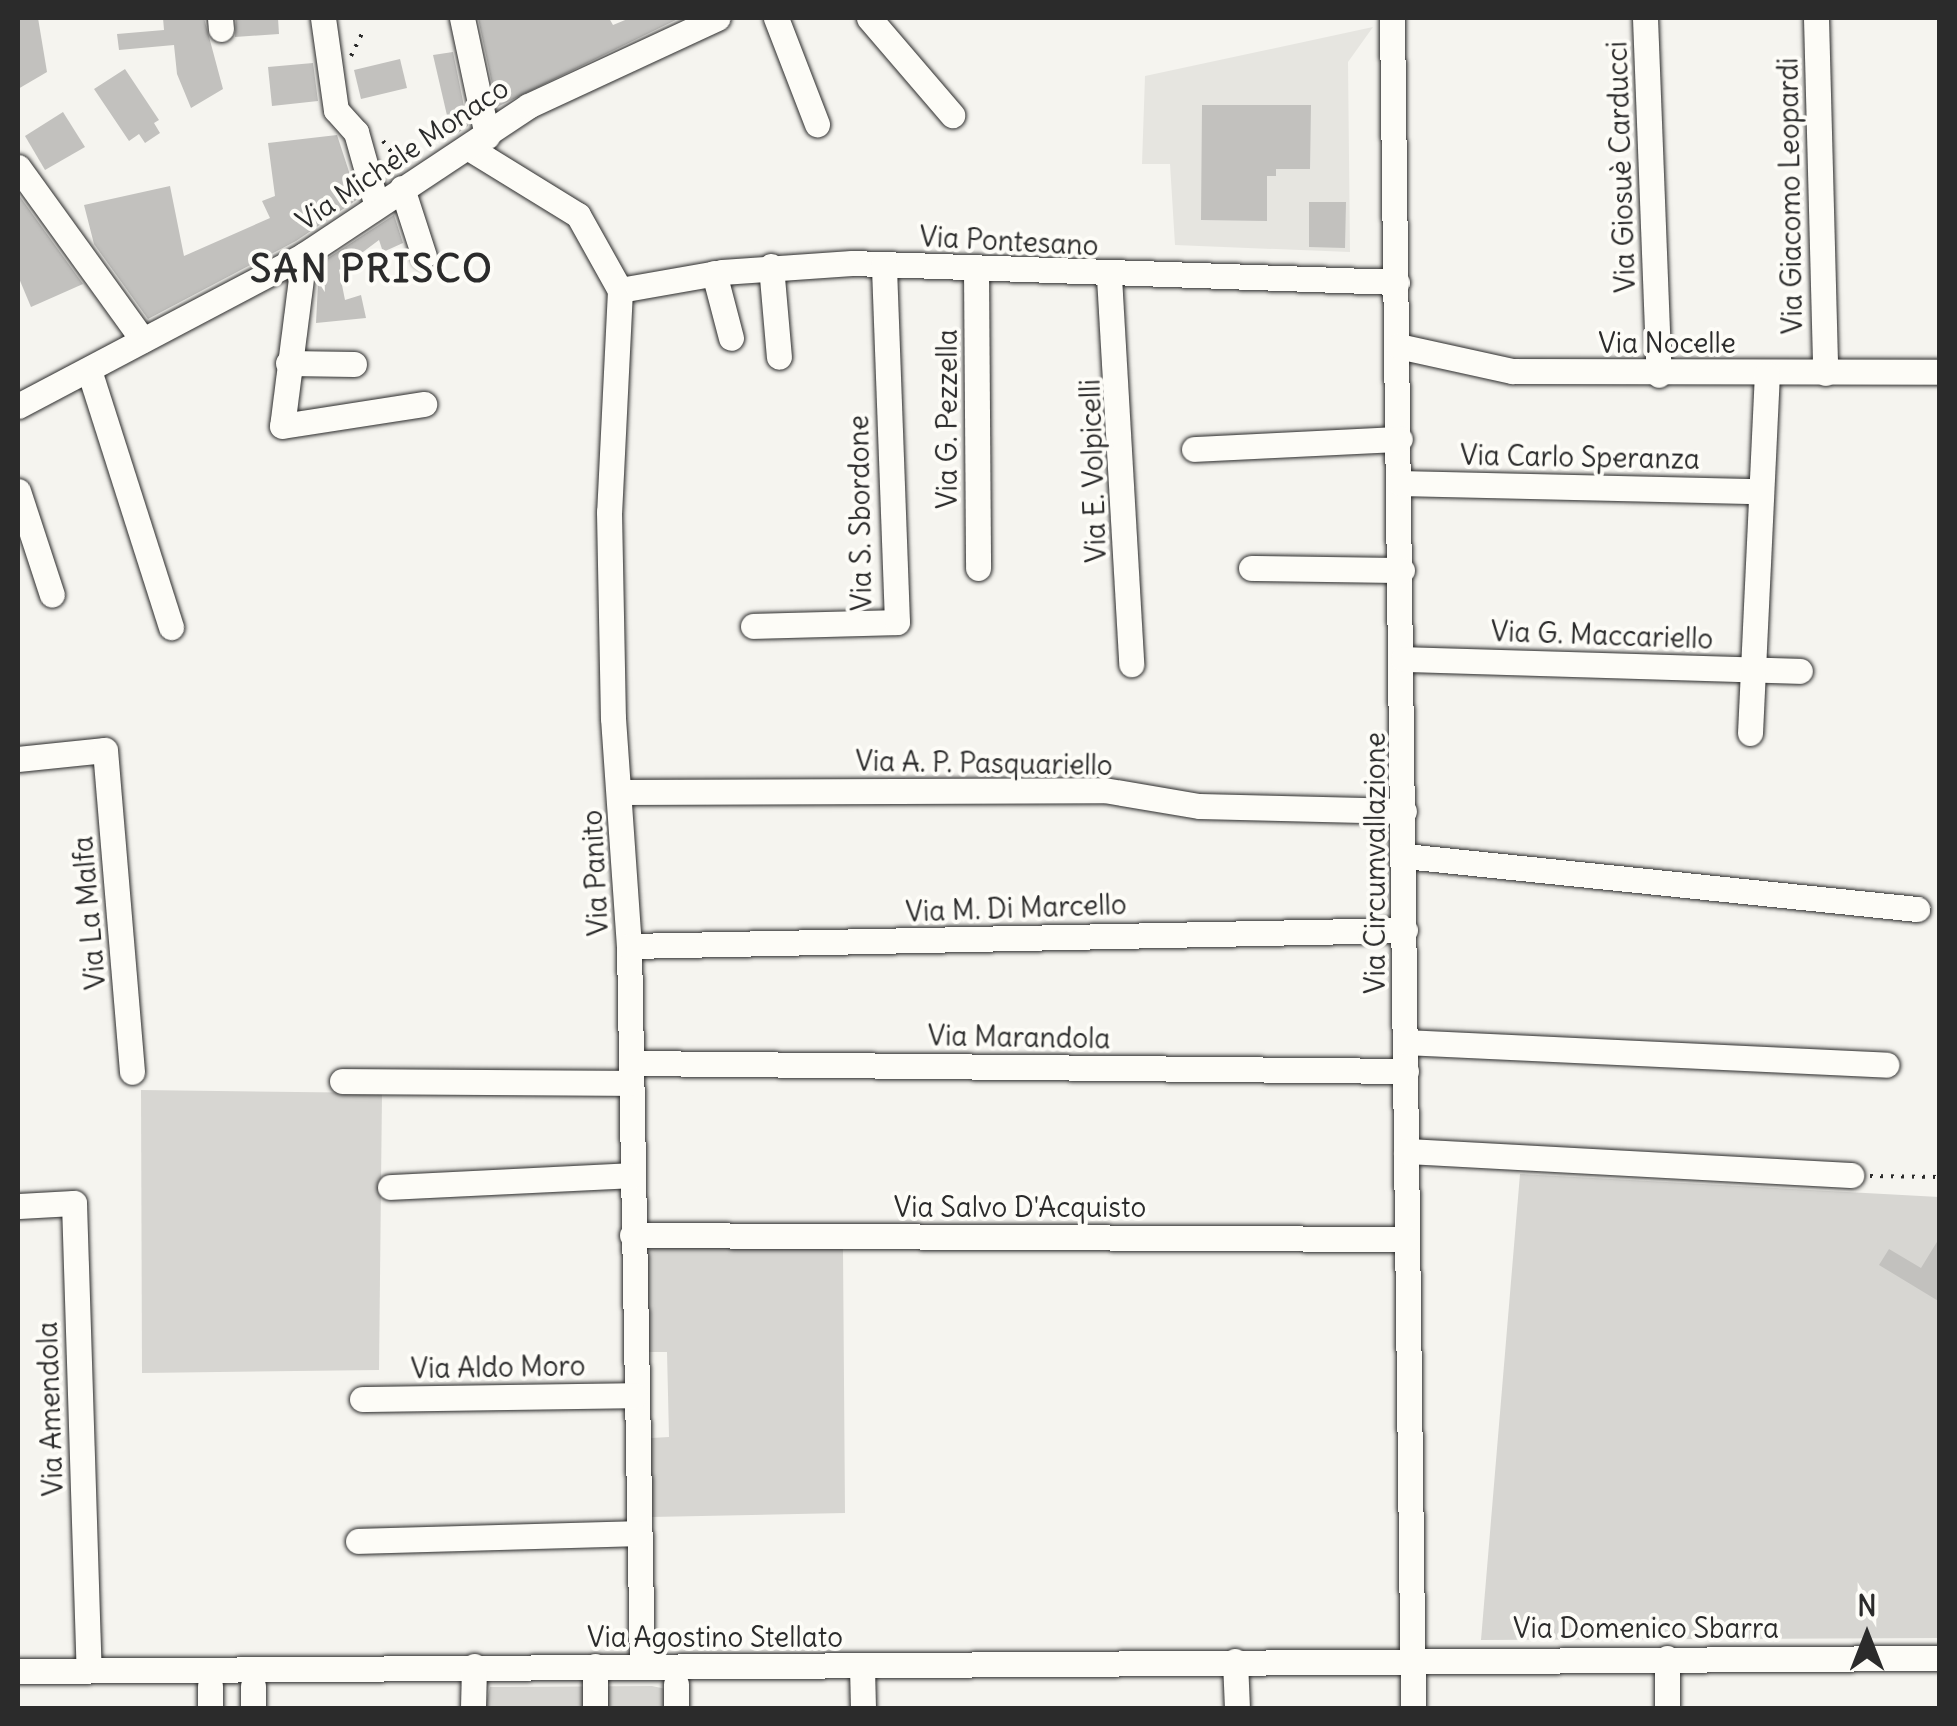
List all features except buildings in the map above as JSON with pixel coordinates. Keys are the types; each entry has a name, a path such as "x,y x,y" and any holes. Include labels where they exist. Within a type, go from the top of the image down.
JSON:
{"street":[{"path":"323,18 336,110 356,132 376,202"},
{"path":"462,18 478,142 578,215 620,290"},
{"name":"Via Michele Monaco","path":"18,406 304,256 376,202 567,85 718,18"},
{"path":"776,18 817,124"},
{"path":"869,18 952,115"},
{"name":"Via Circumvallazione","path":"1392,18 1414,1708"},
{"name":"Via Giosuè Carducci","path":"1645,18 1659,375"},
{"name":"Via Giacomo Leopardi","path":"1816,18 1824,373"},
{"path":"18,167 143,340"},
{"path":"402,188 424,256"},
{"path":"304,256 282,426 424,404"},
{"name":"Via Pontesano","path":"620,290 771,266 884,264 1109,277 1397,282"},
{"name":"Via S. Sbordone","path":"752,626 897,622 884,264"},
{"path":"771,266 779,357"},
{"name":"Via G. Pezzella","path":"976,270 978,568"},
{"path":"714,273 731,338"},
{"name":"Via E. Volpicelli","path":"1109,277 1131,664"},
{"name":"Via Panito","path":"620,290 610,512 613,718 629,946 642,1666"},
{"name":"Via Nocelle","path":"1398,346 1512,371 1659,375 1940,372"},
{"path":"288,363 354,364"},
{"path":"88,370 171,627"},
{"path":"1750,733 1758,492 1767,374"},
{"path":"1194,449 1400,438"},
{"name":"Via Carlo Speranza","path":"1400,483 1758,492"},
{"path":"18,491 52,594"},
{"path":"1251,568 1402,570"},
{"name":"Via G. Maccariello","path":"1403,659 1800,671"},
{"name":"Via La Malfa","path":"18,760 105,750 132,1072"},
{"name":"Via A. P. Pasquariello","path":"621,792 1104,790 1199,806 1404,812"},
{"path":"1405,856 1917,909"},
{"name":"Via M. Di Marcello","path":"629,946 1406,930"},
{"path":"1406,1042 1886,1066"},
{"name":"Via Marandola","path":"342,1081 631,1073 1406,1071"},
{"path":"1406,1151 1850,1176"},
{"path":"390,1187 632,1175"},
{"name":"Via Amendola","path":"18,1206 74,1203 88,1670"},
{"name":"Via Salvo D'Acquisto","path":"632,1236 1407,1239"},
{"name":"Via Aldo Moro","path":"362,1400 635,1395"},
{"path":"358,1541 639,1532"},
{"name":"Via Agostino Stellato","path":"18,1671 862,1667 1413,1658"},
{"name":"Via Domenico Sbarra","path":"1413,1658 1940,1658"},
{"path":"1667,1658 1668,1708"},
{"path":"1236,1661 1237,1708"},
{"path":"474,1666 474,1708"},
{"path":"595,1666 595,1708"},
{"path":"862,1667 863,1708"}],"path":[{"path":"349,58 364,32"},
{"path":"1850,1176 1940,1177"}],"shaded area":[{"path":"1373,27 1348,62 1350,252 1175,245 1170,164 1142,164 1145,76"},
{"path":"141,1090 382,1093 379,1370 142,1373"},
{"path":"1520,1174 1939,1197 1939,1638 1481,1640"},
{"path":"653,1247 843,1249 845,1513 651,1517 651,1438 669,1437 667,1352 649,1352 646,1254"},
{"path":"490,1687 666,1689 666,1708 485,1708"}],"district":[{"name":"SAN PRISCO","path":"372,269"}]}
